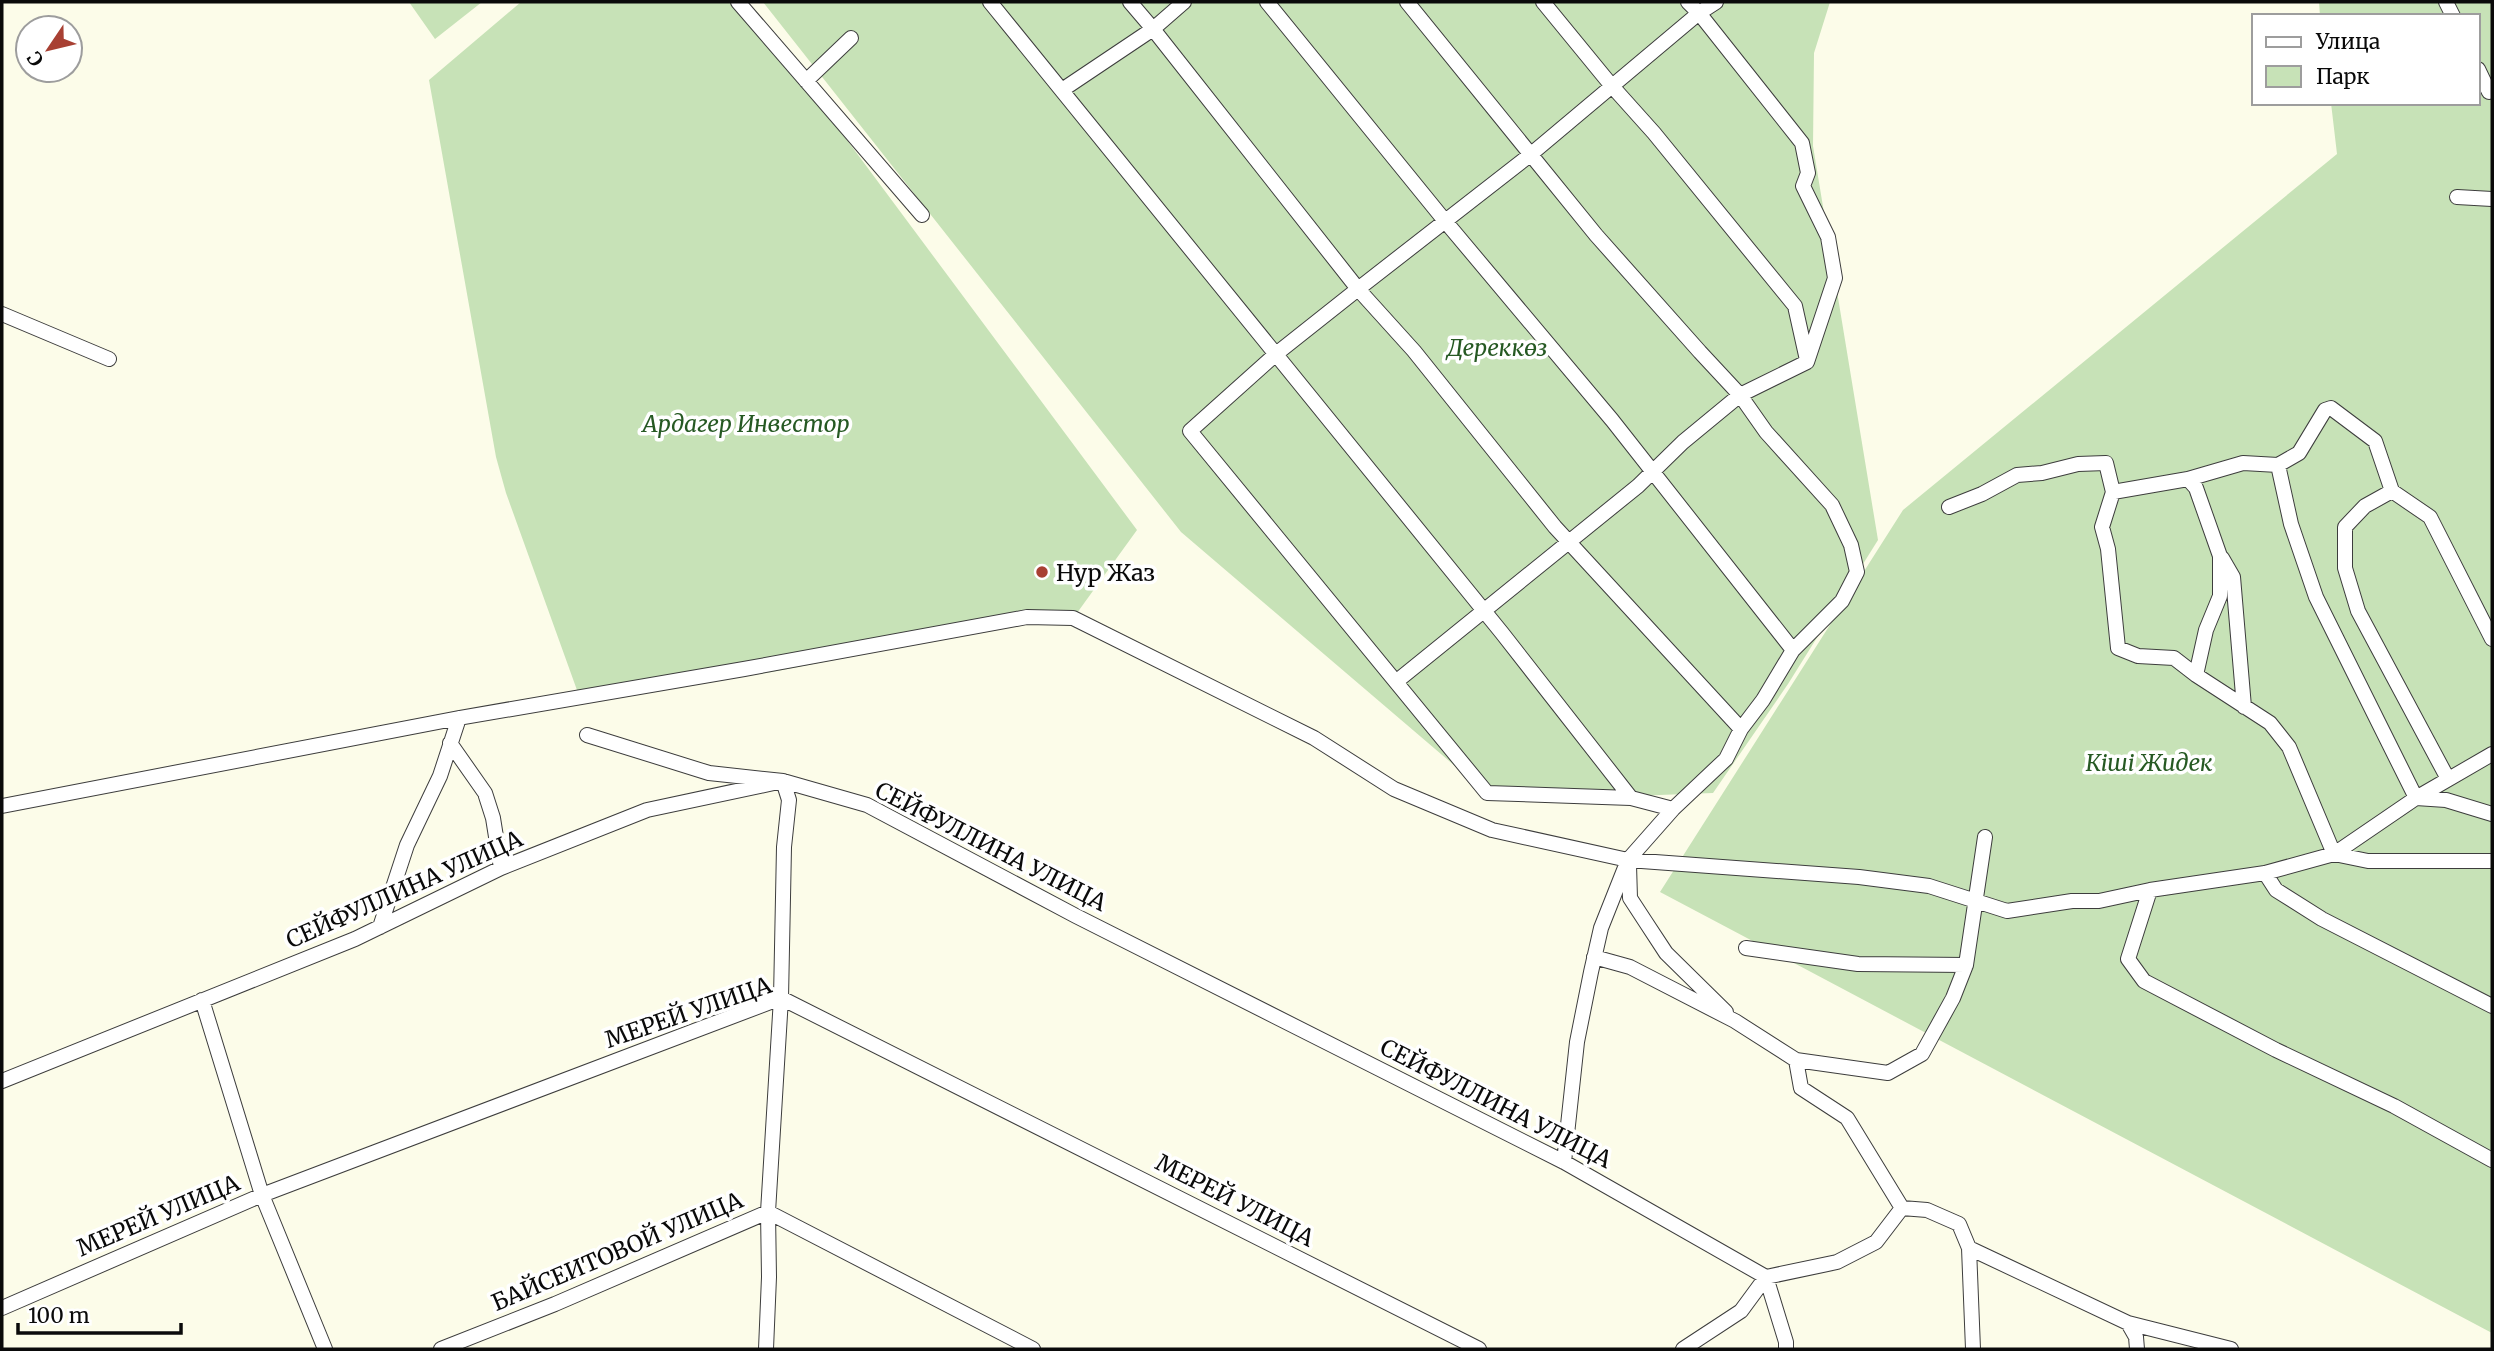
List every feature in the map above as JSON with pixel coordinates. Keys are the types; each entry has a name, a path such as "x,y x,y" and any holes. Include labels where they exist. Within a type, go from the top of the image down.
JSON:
{"street":[{"path":"738,2 922,215"},
{"path":"990,2 1484,611 1631,798"},
{"path":"1130,2 1358,289 1414,351 1569,542 1741,729"},
{"path":"1062,90 1153,29 1184,2"},
{"path":"1267,2 1445,221 1612,420 1793,650"},
{"path":"1407,2 1613,254 1740,395 1766,432 1832,505 1851,545 1857,572 1842,601 1793,650 1763,701 1741,729 1726,759 1673,809 1628,860 1601,928 1594,957 1577,1042 1564,1162"},
{"path":"1543,2 1654,133 1794,306 1807,362"},
{"path":"1397,681 1638,486 1683,442 1740,395 1807,362 1835,278 1828,237 1803,186 1808,173 1802,142 1688,2"},
{"path":"1673,809 1631,798 1486,793 1190,431 1276,354 1530,155 1611,85 1716,2"},
{"path":"806,81 851,38"},
{"path":"2480,73 2491,95"},
{"path":"2457,197 2492,199"},
{"path":"2,314 109,359"},
{"path":"2113,492 2188,479 2243,463 2278,465 2298,453 2325,410 2331,408 2375,441 2392,492 2430,517 2492,639"},
{"path":"1949,507 1982,494 2017,475 2042,473 2078,464 2106,463 2113,492 2102,527 2108,549 2118,648 2138,656 2174,658 2270,723 2289,747 2334,854"},
{"path":"2278,465 2291,524 2316,597 2416,797"},
{"path":"2188,479 2196,488 2220,556 2233,577 2244,707"},
{"path":"2392,492 2365,506 2345,527 2344,568 2358,611 2448,779"},
{"path":"2196,675 2206,630 2220,596 2220,556"},
{"path":"2,806 458,718 1027,617 1073,618 1314,738 1394,789 1492,830 1628,860 1859,877 1929,886 2007,911 2072,901 2099,901 2150,890 2265,873 2334,854 2416,797 2492,754"},
{"path":"380,927 407,845 440,776 458,718"},
{"path":"587,735 709,773 783,782 789,800 768,1212 766,1349"},
{"path":"450,743 485,793 493,818 501,868"},
{"name":"СЕЙФУЛЛИНА УЛИЦА","path":"2,1081 380,927 501,868 647,810 783,782 867,805 1076,916 1564,1162 1766,1278"},
{"path":"2416,797 2445,800 2492,814"},
{"path":"1594,957 1630,967 1735,1021 1796,1060 1888,1073 1922,1054 1953,998 1966,965 1985,837"},
{"path":"2334,854 2368,862 2492,861"},
{"path":"1628,860 1630,898 1645,922 1666,953 1735,1021"},
{"path":"2265,873 2276,890 2322,919 2492,1006"},
{"path":"2150,890 2128,959 2144,981 2276,1050 2394,1106 2492,1160"},
{"path":"1746,948 1858,964 1966,965"},
{"name":"МЕРЕЙ УЛИЦА","path":"2,1308 262,1195 781,998 1479,1349"},
{"path":"202,1000 262,1195 325,1349"},
{"path":"1796,1060 1801,1088 1847,1118 1902,1208"},
{"path":"1902,1208 1927,1209 1959,1224 1969,1248 1973,1349"},
{"path":"1683,1349 1741,1311 1766,1278 1836,1262 1876,1242 1902,1208"},
{"name":"БАЙСЕИТОВОЙ УЛИЦА","path":"441,1349 555,1304 768,1212 1033,1349"},
{"path":"1969,1248 2128,1323 2231,1349"},
{"path":"1766,1278 1786,1349"},
{"path":"2128,1323 2136,1337 2137,1349"}],"green space":[{"path":"409,2 482,2 435,39"},
{"name":"Ардагер Инвестор","path":"521,2 740,2 780,50 1137,530 1077,613 772,672 582,704 506,493 496,457 429,80"},
{"name":"Дереккөз","path":"763,2 1830,2 1814,53 1813,146 1878,540 1788,684 1713,793 1496,801 1181,532"},
{"name":"Кіші Жидек","path":"2319,2 2492,2 2492,1333 1660,892 1903,510 2337,154 2331,105 2480,105 2480,14 2320,14"}],"place":[{"name":"Нур Жаз","path":"1042,572"}]}
